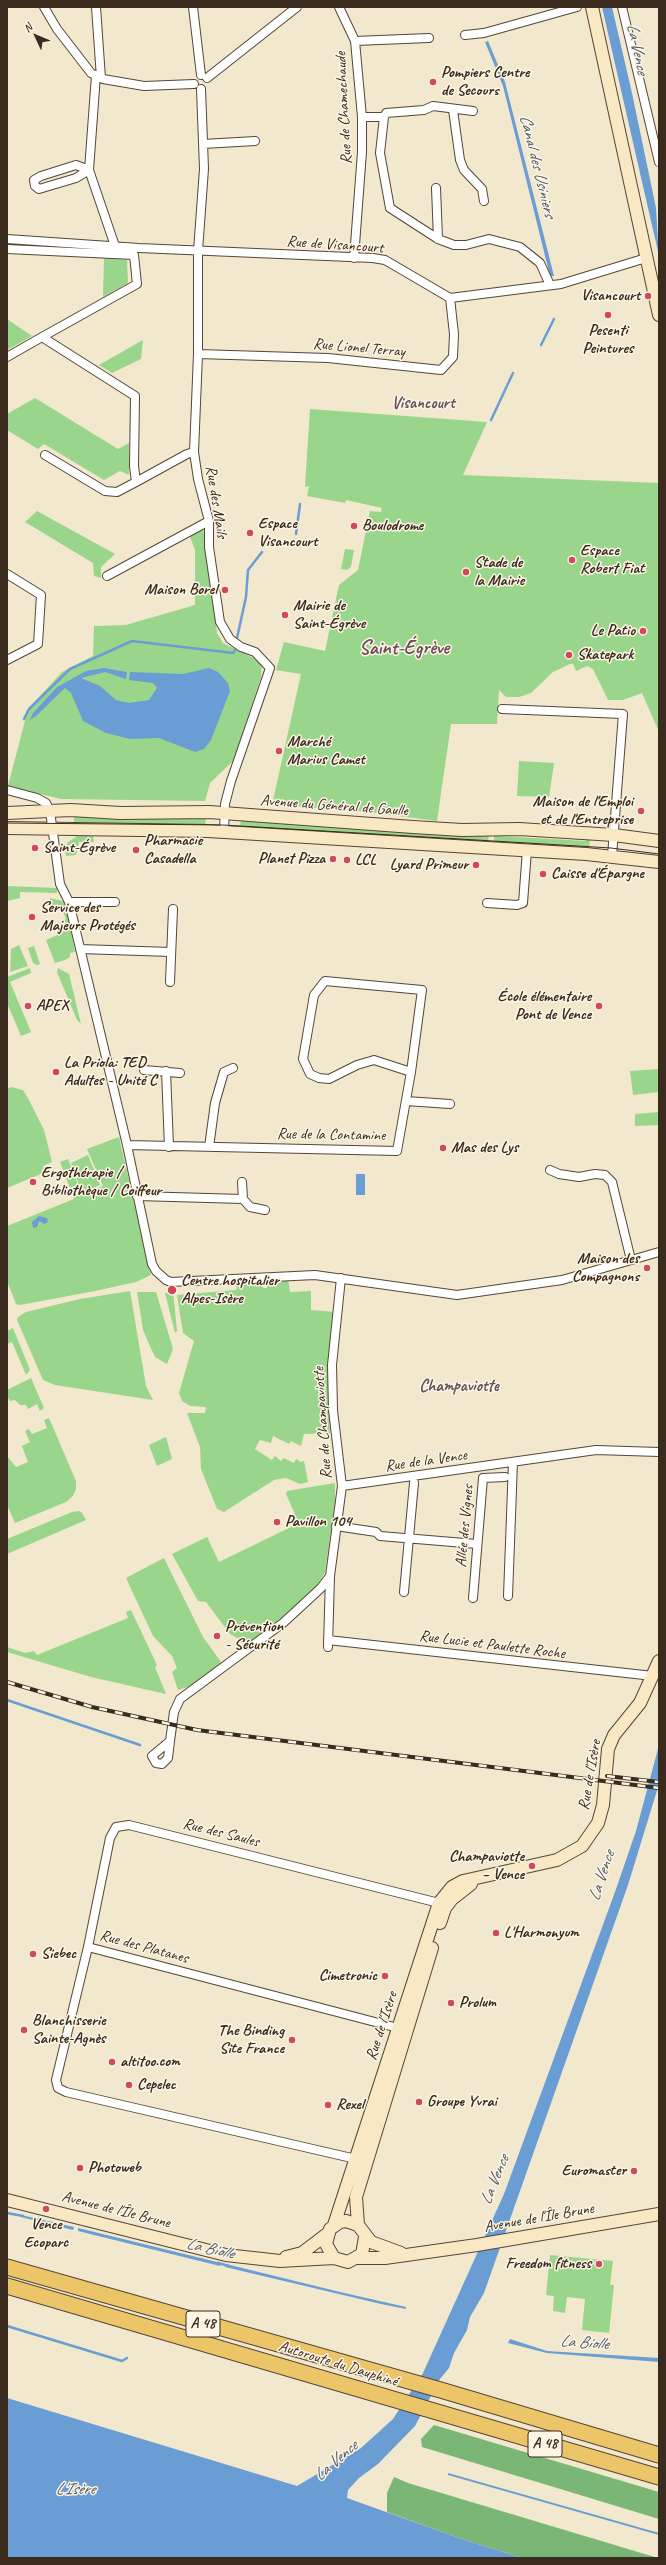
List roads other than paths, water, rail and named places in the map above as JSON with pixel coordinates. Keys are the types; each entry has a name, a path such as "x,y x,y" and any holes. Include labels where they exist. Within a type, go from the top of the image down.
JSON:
{"highway":[{"name":"Autoroute du Dauphiné","path":"7,2267 444,2391 659,2455"},
{"name":"Autoroute du Dauphiné","path":"7,2286 659,2477"}],"street":[{"path":"44,7 57,29 91,73 98,77 144,86 194,84 201,89 207,85 204,76 193,7"},
{"path":"96,7 98,77 89,170 115,246"},
{"path":"194,84 196,77 204,76 297,7"},
{"name":"Rue de Chamechaude","path":"339,7 355,41 362,117 362,152 354,258"},
{"path":"465,35 484,33 577,7"},
{"path":"592,7 641,225 646,258 659,315"},
{"path":"622,7 659,162"},
{"path":"355,41 429,38"},
{"name":"Rue des Mails","path":"201,89 204,169 198,251 198,354 194,452 198,479 209,521 209,547 220,622 230,639 241,647 255,652 270,668 231,781 225,813 224,833"},
{"path":"474,110 453,110 432,106 424,110 386,113 384,117 380,153 390,208 438,239 460,245 489,239 520,247 540,263 550,285"},
{"path":"453,110 460,160 464,170 482,189 484,201"},
{"path":"362,117 384,117"},
{"path":"203,144 255,141"},
{"path":"76,165 89,170 76,178 39,189 35,186 34,180 41,176 76,165"},
{"path":"436,188 438,239"},
{"name":"Rue de Visancourt","path":"7,239 198,251 385,260 450,298"},
{"path":"7,249 134,255 136,284 7,357"},
{"path":"450,298 550,285 646,258"},
{"name":"Rue Lionel Terray","path":"198,354 328,358 441,370 453,357 454,334 450,298"},
{"path":"42,337 136,396 134,466 136,482"},
{"path":"45,455 105,491 117,492 187,454 194,452"},
{"path":"107,576 209,521"},
{"path":"7,574 41,595 38,644 7,660"},
{"path":"502,709 623,714 612,856"},
{"path":"7,790 37,798 46,804 50,811 54,829 60,884 69,902 127,1145 152,1264 166,1280 172,1282 286,1275 341,1278 457,1295 562,1280 659,1252"},
{"name":"Avenue du Général de Gaulle","path":"7,813 50,811 225,813 427,828 519,829 614,835 659,841"},
{"name":"Avenue du Général de Gaulle","path":"7,828 224,833 527,850 612,856 659,862"},
{"path":"487,903 517,905 523,903 527,850"},
{"path":"69,902 115,902"},
{"path":"170,982 173,909"},
{"path":"80,949 171,952"},
{"name":"Rue de la Contamine","path":"127,1145 397,1151 411,1072 422,990 332,980 326,981 316,990 303,1059 310,1074 319,1078 328,1079 357,1065 374,1060 411,1072"},
{"path":"209,1147 215,1103 224,1072 233,1068"},
{"path":"144,1070 166,1071 180,1074"},
{"path":"166,1071 169,1147"},
{"path":"406,1101 450,1104"},
{"path":"550,1170 559,1174 579,1177 595,1174 605,1175 612,1182 631,1260"},
{"path":"242,1182 242,1199"},
{"path":"137,1196 242,1199 250,1207 265,1210"},
{"name":"Rue de Champaviotte","path":"328,1644 330,1576 342,1486 333,1410 332,1365 341,1278"},
{"name":"Rue de la Vence","path":"342,1486 596,1450 659,1452"},
{"path":"508,1596 514,1462"},
{"name":"Allée des Vignes","path":"473,1598 483,1478 505,1477"},
{"path":"404,1592 414,1483"},
{"path":"336,1526 376,1532 380,1536 477,1544"},
{"path":"170,1741 174,1712 180,1698 283,1623 321,1588 330,1576"},
{"name":"Rue Lucie et Paulette Roche","path":"328,1644 653,1676"},
{"name":"Rue de l'Isère","path":"358,2225 356,2197 361,2160 398,2028 439,1903 449,1891 463,1881 557,1860 582,1846 598,1823 603,1805 608,1750 614,1736 640,1703 659,1661"},
{"name":"Rue des Saules","path":"88,1947 110,1838 116,1827 129,1825 439,1903"},
{"name":"Rue de l'Isère","path":"331,2229 361,2160 443,1914 452,1899 482,1877"},
{"path":"439,1903 443,1914"},
{"name":"Rue des Platanes","path":"361,2160 66,2092 58,2088 56,2080 88,1947 398,2028"},
{"name":"Avenue de l'Île Brune","path":"7,2200 226,2255 265,2260 301,2261 334,2258"},
{"name":"Avenue de l'Île Brune","path":"358,2258 385,2258 477,2245 657,2214"},
{"path":"346,2221 358,2225 365,2237 364,2249 358,2258 348,2262 334,2258 326,2244 331,2229 346,2221"},
{"name":"Avenue de l'Île Brune","path":"265,2260 302,2253 331,2229"},
{"name":"Avenue de l'Île Brune","path":"365,2237 384,2249 406,2254"}],"water":[{"path":"602,7 612,7 632,93 656,208 659,256"},
{"path":"488,41 505,82 554,276 550,276 503,86 485,42"},
{"path":"104,668 127,672 126,679 105,672 81,678 100,686 116,700 129,703 149,700 157,688 153,683 129,680 130,672 183,674 209,668 218,672 228,683 230,691 211,740 204,749 195,752 159,738 130,739 106,733 83,721 71,693 65,688 30,720 33,713 57,687 86,671"},
{"path":"356,1174 365,1174 365,1195 356,1195"},
{"path":"39,1216 47,1218 48,1222 44,1224 39,1221 37,1227 33,1228 32,1222"},
{"name":"L'Isère","path":"659,1745 659,1784 628,1885 484,2293 470,2317 467,2330 454,2353 449,2368 440,2379 415,2426 378,2464 359,2478 348,2490 347,2498 459,2538 522,2558 7,2558 7,2398 297,2486 361,2448 393,2419 423,2373 504,2194 615,1892 636,1831"},
{"path":"21,2215 74,2227 73,2230 21,2217"},
{"path":"78,2228 221,2263 220,2266 78,2231"},
{"path":"226,2264 406,2307 406,2309 225,2267"},
{"path":"510,2339 547,2351 659,2358 659,2362 547,2353 508,2343"},
{"path":"448,2473 659,2533 659,2535 448,2475"}],"waterway":[{"name":"Canal des Usiniers","path":"541,345 554,319"},
{"name":"Canal des Usiniers","path":"491,420 513,373"},
{"name":"Canal des Usiniers","path":"296,534 300,504"},
{"name":"Canal des Usiniers","path":"237,638 246,597 248,570 262,552"},
{"name":"Canal des Usiniers","path":"24,719 29,709 70,669 132,641 233,653 235,650"},
{"path":"7,1700 140,1745"},
{"name":"La Biolle","path":"7,2213 23,2216"},
{"name":"La Biolle","path":"218,2263 229,2266"},
{"path":"7,2326 122,2361 127,2358"}],"tram line":[{"path":"7,823 223,825 611,848 659,854"}],"railway":[{"path":"7,1682 92,1707 197,1730 659,1788"},
{"path":"607,1776 659,1782"}],"place":[{"name":"Pompiers Centre de Secours","path":"433,82"},
{"name":"Visancourt","path":"648,296"},
{"name":"Pesenti Peintures","path":"608,315"},
{"name":"Boulodrome","path":"354,526"},
{"name":"Espace Visancourt","path":"250,533"},
{"name":"Espace Robert Fiat","path":"572,560"},
{"name":"Stade de la Mairie","path":"466,572"},
{"name":"Maison Borel","path":"225,590"},
{"name":"Mairie de Saint-Égrève","path":"285,615"},
{"name":"Le Patio","path":"643,631"},
{"name":"Skatepark","path":"569,655"},
{"name":"Marché Marius Camet","path":"279,751"},
{"name":"Maison de l'Emploi et de l'Entreprise","path":"641,811"},
{"name":"Saint-Égrève","path":"35,848"},
{"name":"Pharmacie Casadella","path":"136,850"},
{"name":"Planet Pizza","path":"333,859"},
{"name":"LCL","path":"347,860"},
{"name":"Lyard Primeur","path":"476,865"},
{"name":"Caisse d'Épargne","path":"543,874"},
{"name":"Service des Majeurs Protégés","path":"32,917"},
{"name":"APEX","path":"28,1006"},
{"name":"École élémentaire Pont de Vence","path":"599,1006"},
{"name":"La Priola: TED Adultes - Unité C","path":"56,1072"},
{"name":"Mas des Lys","path":"443,1148"},
{"name":"Ergothérapie / Bibliothèque / Coiffeur","path":"33,1182"},
{"name":"Maison des Compagnons","path":"647,1268"},
{"name":"Centre hospitalier Alpes-Isère","path":"172,1290"},
{"name":"Pavillon 104","path":"277,1522"},
{"name":"Prévention - Sécurité","path":"217,1636"},
{"name":"Champaviotte – Vence","path":"532,1866"},
{"name":"L'Harmonyum","path":"496,1933"},
{"name":"Siebec","path":"33,1954"},
{"name":"Cimetronic","path":"385,1976"},
{"name":"Prolum","path":"451,2003"},
{"name":"Blanchisserie Sainte-Agnès","path":"24,2030"},
{"name":"The Binding Site France","path":"292,2040"},
{"name":"altitoo.com","path":"112,2062"},
{"name":"Cepelec","path":"129,2085"},
{"name":"Groupe Yvrai","path":"419,2102"},
{"name":"Rexel","path":"328,2105"},
{"name":"Photoweb","path":"80,2168"},
{"name":"Euromaster","path":"634,2171"},
{"name":"Vence Ecoparc","path":"46,2209"},
{"name":"Freedom fitness","path":"599,2264"}],"district":[{"name":"Visancourt","path":"423,404"},
{"name":"Saint-Égrève","path":"404,649"},
{"name":"Champaviotte","path":"459,1387"}],"water label":[{"name":"La Vence","path":"637,49"},
{"name":"La Vence","path":"602,1876"},
{"name":"La Vence","path":"495,2180"},
{"name":"La Vence","path":"336,2461"}]}
